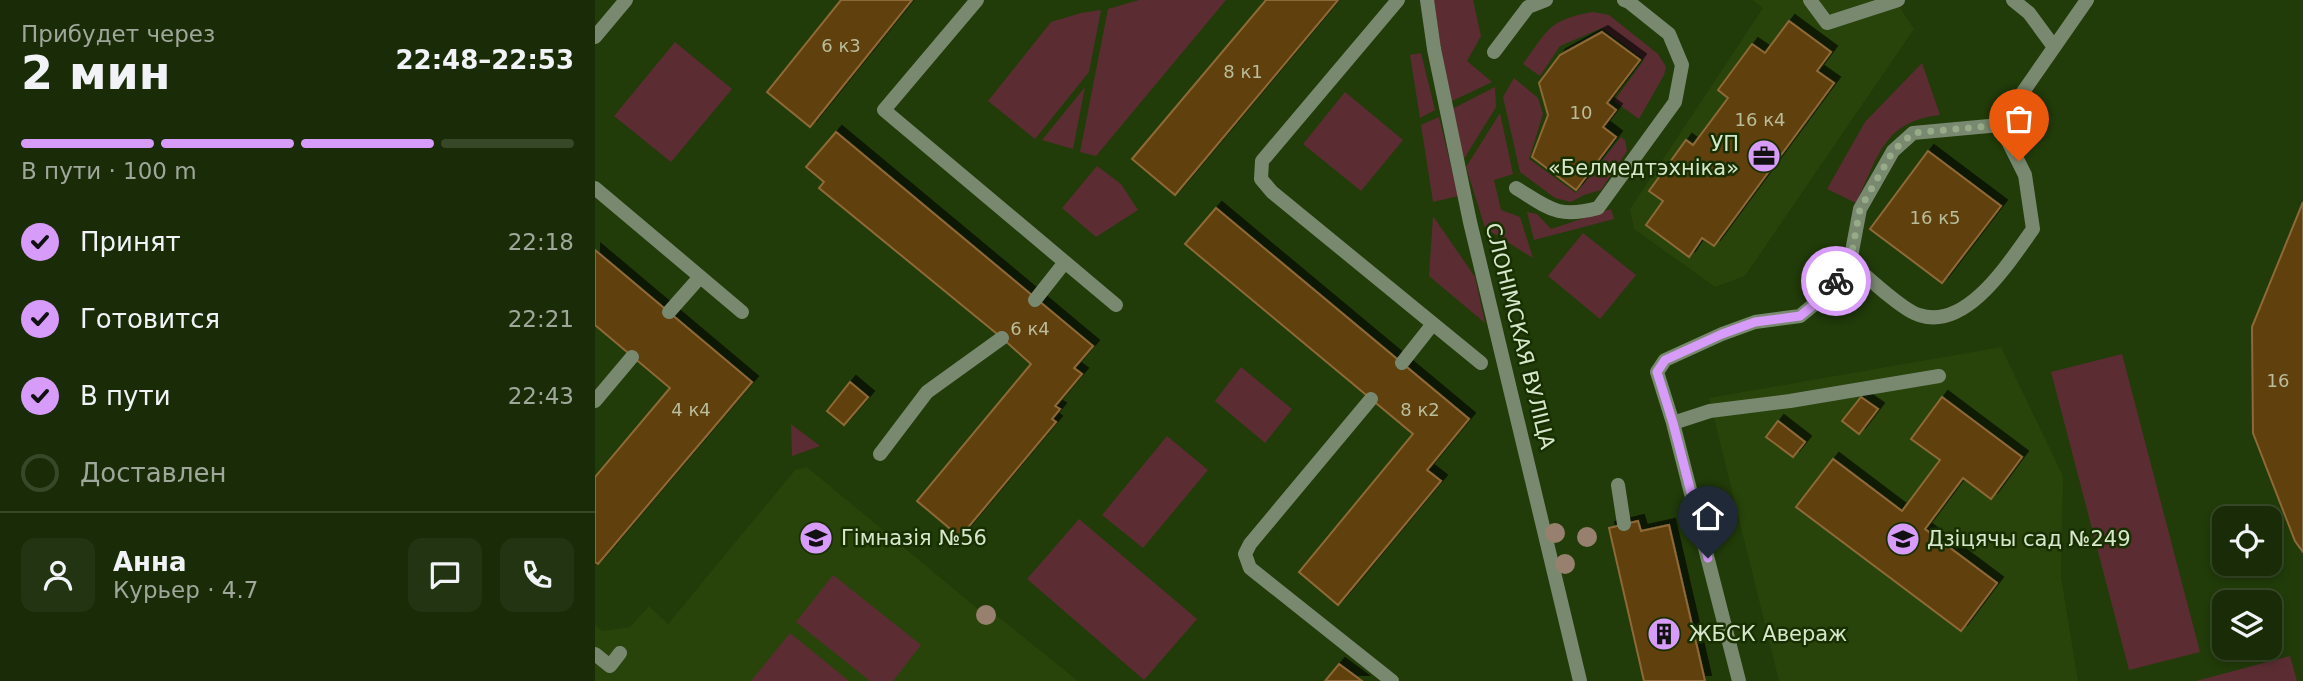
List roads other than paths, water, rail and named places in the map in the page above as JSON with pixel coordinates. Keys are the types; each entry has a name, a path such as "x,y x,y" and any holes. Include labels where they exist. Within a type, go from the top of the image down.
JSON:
{"street":[{"path":"595,37 626,0"},
{"path":"977,0 884,110 1116,305"},
{"path":"1398,0 1262,161 1261,179 1272,192 1481,363"},
{"name":"СЛОНІМСКАЯ ВУЛІЦА","path":"1427,0 1434,48 1470,222 1580,681"},
{"path":"1494,52 1528,8 1546,0"},
{"path":"1516,188 1555,212 1580,213 1598,208 1675,102 1682,65 1669,34 1623,0"},
{"path":"1810,0 1827,23 1898,0"},
{"path":"2013,0 2029,13 2054,47"},
{"path":"2000,125 2087,0"},
{"path":"1739,681 1673,423 1657,372 1665,360 1686,349 1755,322 1800,316 1828,293 1850,262 1860,209 1893,151 1913,133 2000,125"},
{"path":"1850,262 1917,315 1943,318 1967,306 1993,281 2033,229 2025,175 2000,125"},
{"path":"595,188 742,312"},
{"path":"1035,300 1065,262"},
{"path":"669,312 700,277"},
{"path":"1402,363 1432,325"},
{"path":"880,454 927,392 1002,338"},
{"path":"595,401 632,357"},
{"path":"1673,423 1710,411 1790,401 1939,376"},
{"path":"1371,399 1250,544 1245,554 1250,568 1392,681"},
{"path":"1618,485 1624,524"},
{"path":"595,654 610,666 620,653"}],"place":[{"name":"УП «Белмедтэхніка»","path":"1764,156"},
{"name":"Гімназія №56","path":"816,538"},
{"name":"Дзіцячы сад №249","path":"1903,539"},
{"name":"ЖБСК Авераж","path":"1664,634"}]}
